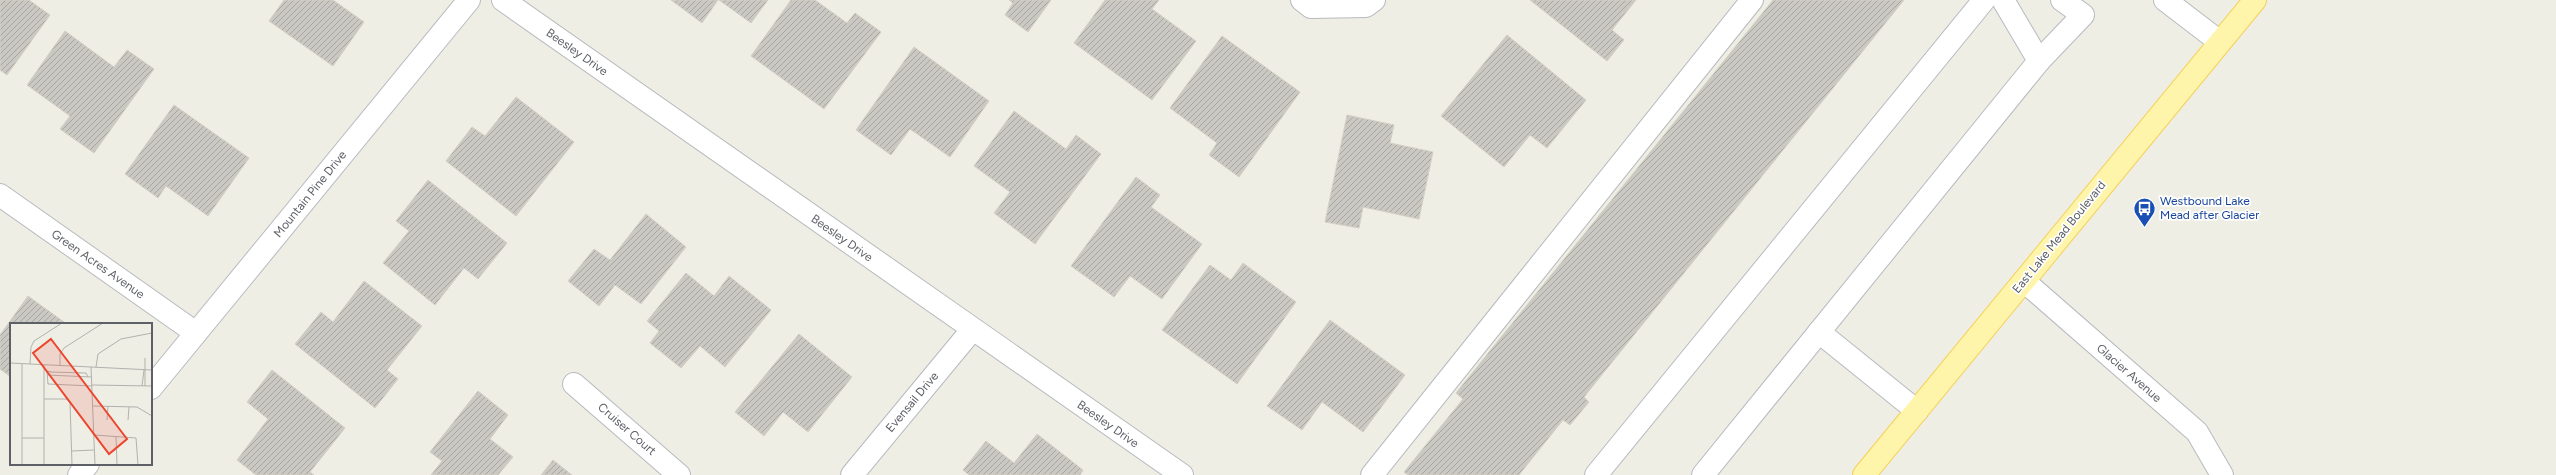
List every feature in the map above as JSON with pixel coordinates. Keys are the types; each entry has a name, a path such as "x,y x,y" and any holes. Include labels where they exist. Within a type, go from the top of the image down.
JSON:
{"main road":[{"name":"East Lake Mead Boulevard","path":"1864,475 2255,0"}],"street":[{"name":"Mountain Pine Drive","path":"152,387 469,0"},
{"name":"Beesley Drive","path":"503,0 972,330 1182,475"},
{"path":"1302,0 1311,7 1370,3"},
{"path":"1372,475 1752,0"},
{"path":"1596,475 1984,0"},
{"path":"2003,0 2039,61"},
{"path":"1703,475 2039,61 2083,15 2062,0"},
{"path":"2165,0 2220,42"},
{"name":"Green Acres Avenue","path":"0,195 196,333"},
{"name":"Glacier Avenue","path":"2024,281 2197,432 2222,475"},
{"name":"Evensail Drive","path":"852,475 972,330"},
{"path":"1819,332 1917,411"},
{"name":"Cruiser Court","path":"574,384 679,475"},
{"path":"79,475 87,465"}],"building":[{"path":"0,0 29,0 50,15 7,75 0,70"},
{"path":"284,0 333,0 364,22 333,66 269,21"},
{"path":"671,0 718,0 702,23"},
{"path":"719,0 768,0 751,23"},
{"path":"791,0 815,0 847,23 855,13 881,32 824,109 751,56"},
{"path":"1009,0 1051,0 1028,32 1005,15 1013,3"},
{"path":"1105,0 1159,0 1152,9 1196,41 1152,100 1074,43"},
{"path":"1530,0 1636,0 1612,30 1624,40 1607,61"},
{"path":"1773,0 1904,0 1584,397 1589,402 1570,425 1563,420 1519,475 1408,475 1404,472 1463,399 1456,393"},
{"path":"65,31 114,67 127,50 154,69 94,153 60,129 70,116 27,85"},
{"path":"1507,35 1586,100 1547,148 1530,135 1504,167 1441,116"},
{"path":"1222,36 1300,92 1239,177 1209,155 1217,143 1170,108"},
{"path":"914,47 989,101 950,157 910,129 891,155 856,130"},
{"path":"516,97 574,142 516,216 446,161 472,127 485,136"},
{"path":"174,105 249,158 208,216 166,186 158,198 125,174"},
{"path":"1014,111 1066,149 1076,135 1101,154 1035,244 994,213 1010,192 974,166"},
{"path":"1347,115 1394,125 1390,143 1433,152 1419,219 1363,207 1359,228 1325,222"},
{"path":"1136,177 1160,195 1151,207 1202,244 1162,299 1130,276 1114,297 1071,266"},
{"path":"428,180 507,243 478,279 464,268 435,305 383,263 409,231 396,221"},
{"path":"646,214 686,247 641,304 615,285 599,306 568,281 594,249 610,260"},
{"path":"1243,263 1296,302 1237,384 1162,330 1210,265 1231,280"},
{"path":"686,273 714,296 729,276 771,310 725,367 700,346 681,368 650,343 659,331 647,321"},
{"path":"364,281 422,326 387,370 398,379 375,408 295,344 321,312 333,322"},
{"path":"28,296 64,322 10,323 10,376 0,369 0,335"},
{"path":"1330,320 1405,375 1363,432 1322,402 1302,430 1267,406"},
{"path":"799,334 852,377 808,432 783,412 764,436 735,412"},
{"path":"272,370 345,428 310,472 314,475 256,475 237,460 268,419 247,402"},
{"path":"478,391 508,415 490,439 513,457 498,475 431,475 442,461 430,452"},
{"path":"1037,434 1083,470 1080,475 969,475 963,470 986,441 1014,463"},
{"path":"553,460 572,475 541,475"}],"place":[{"name":"Westbound Lake Mead after Glacier","path":"2144,228"}]}
